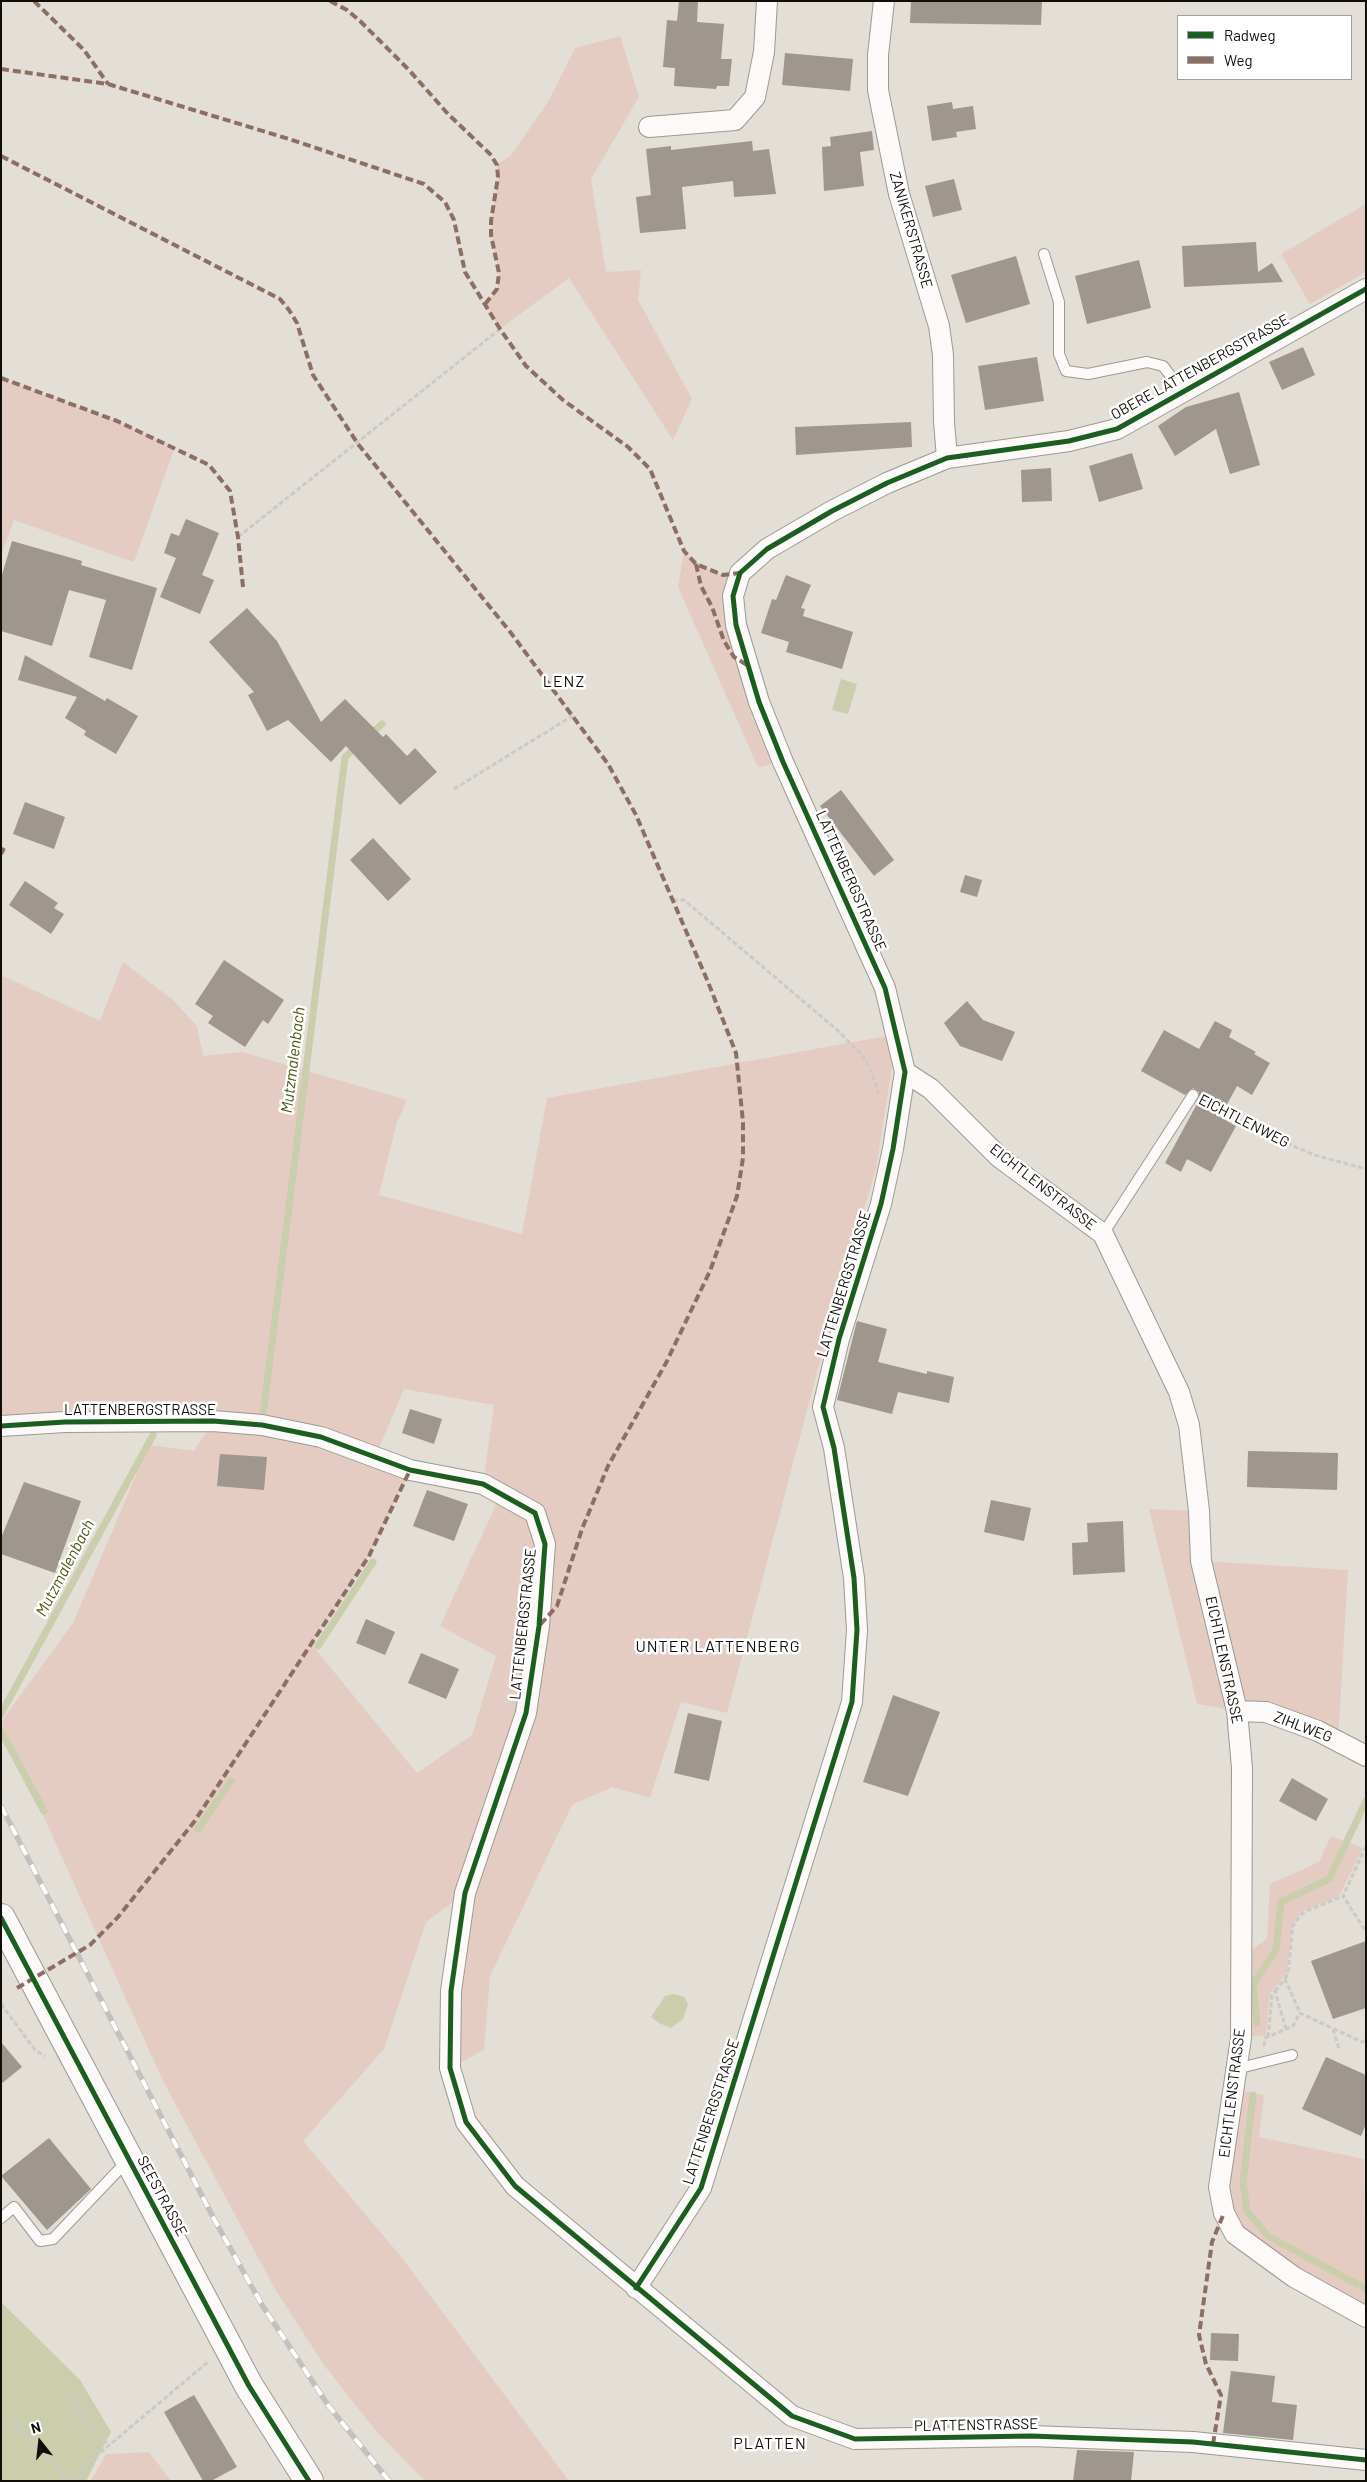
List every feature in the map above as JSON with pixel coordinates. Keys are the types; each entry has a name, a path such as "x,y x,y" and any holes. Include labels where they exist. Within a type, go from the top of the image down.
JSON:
{"main road":[{"name":"SEESTRASSE","path":"1,1918 249,2386 309,2481"}],"street":[{"path":"649,127 735,120 755,97 764,52 767,1"},
{"name":"ZANIKERSTRASSE","path":"884,1 878,55 878,90 899,194 939,326 943,355 944,422 947,458"},
{"name":"OBERE LATTENBERGSTRASSE","path":"740,573 767,549 832,511 887,483 947,458 1069,441 1117,429 1366,289"},
{"name":"LATTENBERGSTRASSE","path":"1,1426 65,1422 203,1421 262,1425 321,1436 410,1470 483,1484 535,1513 545,1544 539,1626 526,1714 465,1893 451,1991 450,2068 466,2122 515,2186 636,2288 701,2188 852,1702 857,1630 854,1578 834,1448 823,1407 838,1339 881,1204 905,1072 884,988 783,762 759,702 736,625 734,596 740,573"},
{"name":"EICHTLENSTRASSE","path":"905,1072 931,1089 999,1157 1103,1234 1179,1392 1189,1425 1199,1511 1201,1560 1237,1710 1242,1768 1241,2038 1219,2187 1224,2213 1235,2234 1294,2278 1366,2317"},
{"name":"ZIHLWEG","path":"1237,1710 1266,1712 1318,1731 1366,1756"},
{"name":"PLATTENSTRASSE","path":"636,2288 792,2416 855,2439 1031,2436 1193,2442 1366,2460"}],"lane":[{"path":"1044,254 1058,302 1059,354 1066,371 1088,374 1147,362 1163,366 1183,392"},
{"name":"EICHTLENWEG","path":"1103,1234 1193,1095"},
{"path":"1236,2069 1292,2055"},
{"path":"1,2218 14,2207 40,2241 53,2239 128,2160"}],"path":[{"path":"238,537 500,329"},
{"path":"454,789 574,715"},
{"path":"673,900 684,900 836,1029 862,1055 872,1073 881,1102 889,1113 898,1118"},
{"path":"1268,2037 1272,1995 1288,1973 1293,1925 1304,1912 1343,1896 1366,1846"},
{"path":"1343,1896 1366,1932"},
{"path":"1285,1979 1300,2013 1362,2042 1366,2042"},
{"path":"1275,1992 1286,2029"},
{"path":"1,2004 35,2050 49,2058"},
{"path":"1275,2034 1293,2026 1300,2013"},
{"path":"1333,2028 1339,2049"},
{"path":"80,2481 80,2469 214,2356"},
{"path":"67,2393 85,2412 79,2417"},
{"path":"71,2408 108,2444"},
{"path":"14,2423 69,2481"}],"shaded area":[{"path":"620,36 639,97 591,179 606,272 641,270 638,300 692,399 673,440 569,278 500,329 485,304 497,289 499,273 491,235 491,221 498,177 497,165 511,155 548,102 575,48"},
{"path":"1366,204 1366,272 1310,304 1281,254"},
{"path":"1,378 117,421 175,447 134,562 14,520 1,555"},
{"path":"684,551 697,564 723,575 740,573 733,596 783,762 758,767 678,587"},
{"path":"841,679 857,684 848,714 832,710"},
{"path":"123,962 173,1000 197,1026 203,1056 242,1052 407,1100 397,1122 379,1195 522,1234 547,1098 897,1034 876,1169 832,1316 727,1713 681,1702 650,1798 612,1787 572,1805 490,1976 484,2050 450,2068 464,1894 426,1922 384,2049 303,2141 399,2254 569,2481 425,2481 376,2431 324,2365 275,2289 163,2081 1,1722 73,1623 149,1445 194,1451 213,1422 1,1426 1,975 100,1021","holes":["404,1389 494,1405 483,1484 501,1494 440,1626 496,1656 472,1735 417,1773 312,1645 369,1556 410,1470 375,1457"]},
{"path":"1149,1509 1199,1511 1202,1561 1348,1570 1338,1740 1237,1711 1197,1704"},
{"path":"1331,1836 1363,1848 1339,1896 1303,1911 1292,1925 1287,1973 1270,1993 1266,2035 1241,2038 1241,1957 1267,1939 1270,1884 1319,1862"},
{"path":"674,1994 684,1997 688,2004 683,2019 671,2028 651,2017 665,1996"},
{"path":"1233,2089 1264,2095 1259,2137 1364,2159 1366,2317 1294,2277 1224,2213"},
{"path":"1,2302 80,2380 111,2432 86,2481 1,2481"},
{"path":"149,2452 171,2481 91,2481 106,2454"}],"building":[{"path":"679,1 698,1 697,22 724,24 721,59 732,59 729,86 717,86 716,89 674,86 675,68 663,67 667,20 677,21"},
{"path":"911,1 1042,1 1041,25 910,23"},
{"path":"785,53 853,59 850,91 782,85"},
{"path":"952,102 953,109 973,106 976,129 956,132 957,137 932,141 927,106"},
{"path":"872,131 874,150 860,152 864,186 824,191 822,147 831,146 830,137"},
{"path":"752,141 753,151 769,149 776,194 734,197 733,181 682,187 686,229 640,233 636,197 651,195 646,149 671,146 671,150"},
{"path":"954,179 962,210 933,217 925,186"},
{"path":"1256,242 1258,272 1272,263 1283,282 1184,287 1182,246"},
{"path":"1016,256 1030,304 966,323 951,275"},
{"path":"1139,260 1151,308 1087,324 1075,276"},
{"path":"1303,347 1315,375 1282,390 1269,362"},
{"path":"1037,357 1044,401 985,410 978,366"},
{"path":"1239,392 1260,465 1230,474 1216,429 1175,456 1158,426 1186,407"},
{"path":"911,422 912,447 796,455 795,427"},
{"path":"1132,453 1143,489 1099,502 1089,466"},
{"path":"1051,468 1052,501 1022,502 1021,470"},
{"path":"186,519 219,533 202,575 214,580 200,614 160,597 176,558 164,553 171,533 179,536"},
{"path":"12,541 82,561 81,565 157,588 132,670 89,657 106,600 69,590 52,646 1,631 1,578"},
{"path":"786,575 811,585 801,608 805,609 803,616 853,632 842,669 786,652 789,642 761,633 772,599 776,600"},
{"path":"247,608 277,641 321,722 345,699 383,737 386,734 407,756 415,748 437,772 400,805 346,746 331,762 288,720 267,731 248,695 254,692 209,642"},
{"path":"25,655 105,701 107,698 138,716 116,754 84,735 86,731 65,718 77,697 18,680"},
{"path":"841,790 894,860 874,876 820,806"},
{"path":"25,802 65,817 54,849 13,834"},
{"path":"373,838 411,879 388,901 350,860"},
{"path":"965,875 982,880 977,897 960,892"},
{"path":"25,881 58,903 54,908 64,914 51,934 9,905"},
{"path":"224,960 284,1000 268,1024 263,1020 245,1047 208,1023 213,1016 195,1004"},
{"path":"967,1001 983,1020 1015,1032 1002,1061 960,1046 944,1023"},
{"path":"1215,1021 1232,1030 1229,1037 1256,1052 1254,1054 1270,1063 1252,1095 1237,1086 1220,1117 1236,1126 1211,1172 1187,1159 1181,1172 1165,1163 1198,1102 1199,1092 1193,1088 1185,1095 1141,1071 1164,1030 1199,1049"},
{"path":"857,1321 887,1329 878,1362 927,1374 927,1371 954,1377 949,1403 898,1392 892,1414 837,1400"},
{"path":"410,1409 442,1419 434,1444 402,1433"},
{"path":"1248,1451 1338,1453 1337,1490 1247,1487"},
{"path":"220,1454 267,1457 264,1490 217,1486"},
{"path":"24,1482 81,1501 55,1573 1,1554 1,1538"},
{"path":"427,1490 468,1504 454,1541 413,1526"},
{"path":"991,1500 1031,1508 1024,1541 984,1532"},
{"path":"1123,1521 1125,1572 1073,1575 1072,1543 1088,1542 1087,1523"},
{"path":"366,1619 395,1632 385,1655 356,1643"},
{"path":"421,1653 459,1669 446,1699 408,1683"},
{"path":"893,1695 940,1712 908,1796 863,1782"},
{"path":"688,1713 722,1721 709,1781 674,1773"},
{"path":"1292,1778 1328,1799 1316,1821 1279,1801"},
{"path":"1366,1941 1366,2008 1333,2019 1311,1961"},
{"path":"1,2042 22,2067 1,2084"},
{"path":"1326,2057 1366,2075 1366,2124 1361,2136 1302,2109"},
{"path":"49,2138 91,2189 47,2230 1,2176"},
{"path":"1211,2333 1239,2334 1238,2361 1210,2360"},
{"path":"1231,2371 1275,2376 1272,2402 1297,2405 1293,2440 1223,2433"},
{"path":"194,2395 237,2467 211,2481 203,2481 164,2412"},
{"path":"1077,2450 1134,2452 1131,2481 1073,2481"}],"waterway":[{"name":"Mutzmalenbach","path":"369,736 382,724"},
{"name":"Mutzmalenbach","path":"263,1415 345,757 357,746"},
{"name":"Mutzmalenbach","path":"1,1714 153,1435"},
{"path":"318,1646 373,1562"},
{"name":"Mutzmalenbach","path":"1,1731 44,1811"},
{"path":"198,1829 231,1781"},
{"path":"1257,2023 1253,1984 1276,1950 1281,1902 1329,1879 1366,1801"},
{"path":"1253,2095 1243,2183 1247,2211 1268,2236 1366,2289"}],"railway":[{"path":"1,1806 214,2219 262,2305 328,2405 389,2481"}],"marked path":[{"path":"34,1 84,50 108,84"},
{"path":"330,1 347,10 360,21 409,70 448,114 490,154 497,165 498,177 491,221 491,235 499,273 497,289 485,304"},
{"path":"1,69 108,84 289,139 424,184 445,202 454,220 465,272 500,329 526,366 563,400 628,447 650,469 684,551 696,564 723,575 740,573"},
{"path":"1,156 280,299 297,323 313,375 358,444 511,633 608,764 636,815 708,982 736,1053 743,1122 743,1158 737,1196 710,1271 666,1363 608,1466 582,1529 557,1606 539,1626"},
{"path":"1,378 117,421 209,465 230,491 238,537 243,587"},
{"path":"696,564 701,586 712,607 724,641 734,657 747,665"},
{"path":"1,854 4,848"},
{"path":"17,1988 90,1945 118,1917 194,1822 369,1556 410,1470"},
{"path":"1213,2444 1221,2395 1206,2364 1199,2335 1212,2242 1224,2213"}],"cycle path":[{"path":"636,2288 701,2188 852,1702 857,1630 854,1578 834,1448 823,1407 839,1339 881,1204 893,1149 905,1072 885,988 783,762 759,702 736,625 733,596 740,573 767,549 832,511 887,483 947,458 1069,441 1117,429 1366,289"},
{"path":"1,1426 65,1422 213,1421 262,1425 321,1437 410,1470 483,1484 535,1513 545,1544 539,1626 526,1713 465,1893 451,1991 450,2068 466,2122 515,2186 792,2416 855,2439 1031,2436 1193,2442 1366,2460"},
{"path":"1,1918 249,2386 309,2481"}],"district":[{"name":"LENZ","path":"564,682"},
{"name":"UNTER LATTENBERG","path":"718,1647"},
{"name":"PLATTEN","path":"770,2444"}]}
